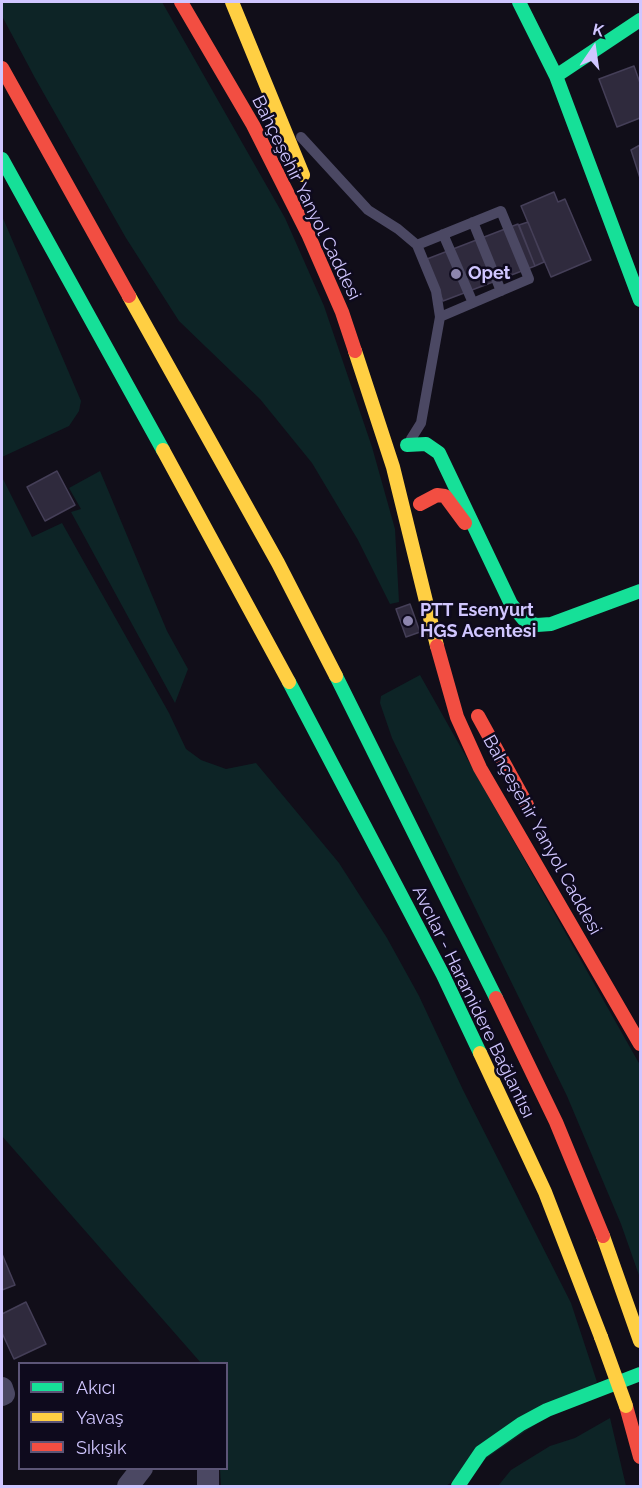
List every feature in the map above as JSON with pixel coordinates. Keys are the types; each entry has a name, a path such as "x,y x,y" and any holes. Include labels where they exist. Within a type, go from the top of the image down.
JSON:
{"main road":[{"name":"Bahçeşehir Yanyol Caddesi","path":"181,2 253,125 308,234 342,312 393,467 441,667 457,717 480,768 640,1044"},
{"name":"Bahçeşehir Yanyol Caddesi","path":"232,2 261,68 284,136 310,190"},
{"path":"519,2 556,76 640,300"},
{"path":"556,76 640,20"},
{"name":"Avcılar - Haramidere Bağlantısı","path":"2,68 278,563 382,764 556,1122 607,1246 640,1341"},
{"name":"Avcılar - Haramidere Bağlantısı","path":"2,159 235,580 438,965 480,1050 545,1192 626,1406 640,1457"},
{"path":"401,424 409,450 426,444 439,453 511,604 526,622 537,625 551,624 640,591"},
{"path":"416,484 422,510 437,495 445,496 452,502 480,541"},
{"name":"Bahçeşehir Yanyol Caddesi","path":"471,699 478,718 533,814"},
{"path":"458,1486 481,1452 521,1424 547,1410 640,1374"},
{"path":"558,1421 640,1389"},
{"path":"505,1453 525,1439"}],"street":[{"path":"2,1388 4,1394 2,1395"},
{"path":"128,1486 140,1470"},
{"path":"208,1470 208,1486"}],"lane":[{"path":"261,68 292,127 328,168 368,210 398,229 417,245 436,291 440,317 421,423 409,450"},
{"path":"417,245 501,211 529,279 440,317"},
{"path":"473,222 501,291"},
{"path":"443,234 473,303"}],"green space":[{"path":"2,2 162,2 285,218 324,306 372,447 395,529 399,602 390,604 358,540 312,463 260,399 179,321 126,238 35,78 2,16"},
{"path":"2,216 81,401 79,411 69,426 2,457"},
{"path":"100,471 167,631 188,669 175,703 71,512 81,509 69,488"},
{"path":"2,477 32,537 62,523 169,713 186,749 201,760 226,769 256,763 339,863 387,938 419,996 463,1090 571,1303 597,1382 446,1486 221,1486 220,1470 228,1470 228,1362 200,1362 2,1136"},
{"path":"420,675 640,1065 640,1278 621,1224 567,1096 392,738 380,703 381,696"},
{"path":"610,1418 626,1486 498,1486 511,1470 550,1446 575,1438"}],"building":[{"path":"634,66 640,83 640,118 617,127 599,79"},
{"path":"640,145 640,178 631,150"},
{"path":"554,192 558,202 565,199 591,260 551,277 521,206"},
{"path":"528,222 544,262 535,266 519,225"},
{"path":"518,224 535,266 443,301 427,259"},
{"path":"57,471 75,505 45,521 27,487"},
{"name":"PTT Esenyurt HGS Acentesi","path":"410,604 420,632 406,637 396,609"},
{"path":"2,1254 15,1285 2,1290"},
{"path":"26,1302 46,1344 14,1359 2,1333 2,1314"}],"traffic: fast":[{"path":"519,2 556,76 640,300"},
{"path":"556,76 640,20"},
{"path":"2,159 163,450"},
{"path":"407,445 426,444 439,453 511,604 526,622 537,625 551,624 640,591"},
{"path":"336,676 496,998"},
{"path":"289,682 443,975 480,1053"},
{"path":"458,1486 481,1452 521,1424 547,1410 640,1374"}],"traffic: slow":[{"path":"232,2 303,175"},
{"path":"129,296 278,563 336,676"},
{"path":"355,351 393,467 437,646"},
{"path":"163,450 289,682"},
{"path":"480,1053 545,1192 601,1337"},
{"path":"603,1236 640,1341"},
{"path":"601,1337 626,1406"}],"traffic: jam":[{"path":"181,2 253,125 308,234 342,312 355,351"},
{"path":"2,68 129,296"},
{"path":"420,504 437,495 445,496 465,523"},
{"path":"437,646 457,717 480,768 640,1044"},
{"path":"478,716 527,805"},
{"path":"496,998 556,1122 603,1236"},
{"path":"626,1406 640,1457"}],"place":[{"name":"Opet","path":"456,274"},
{"name":"PTT Esenyurt HGS Acentesi","path":"408,621"}]}
